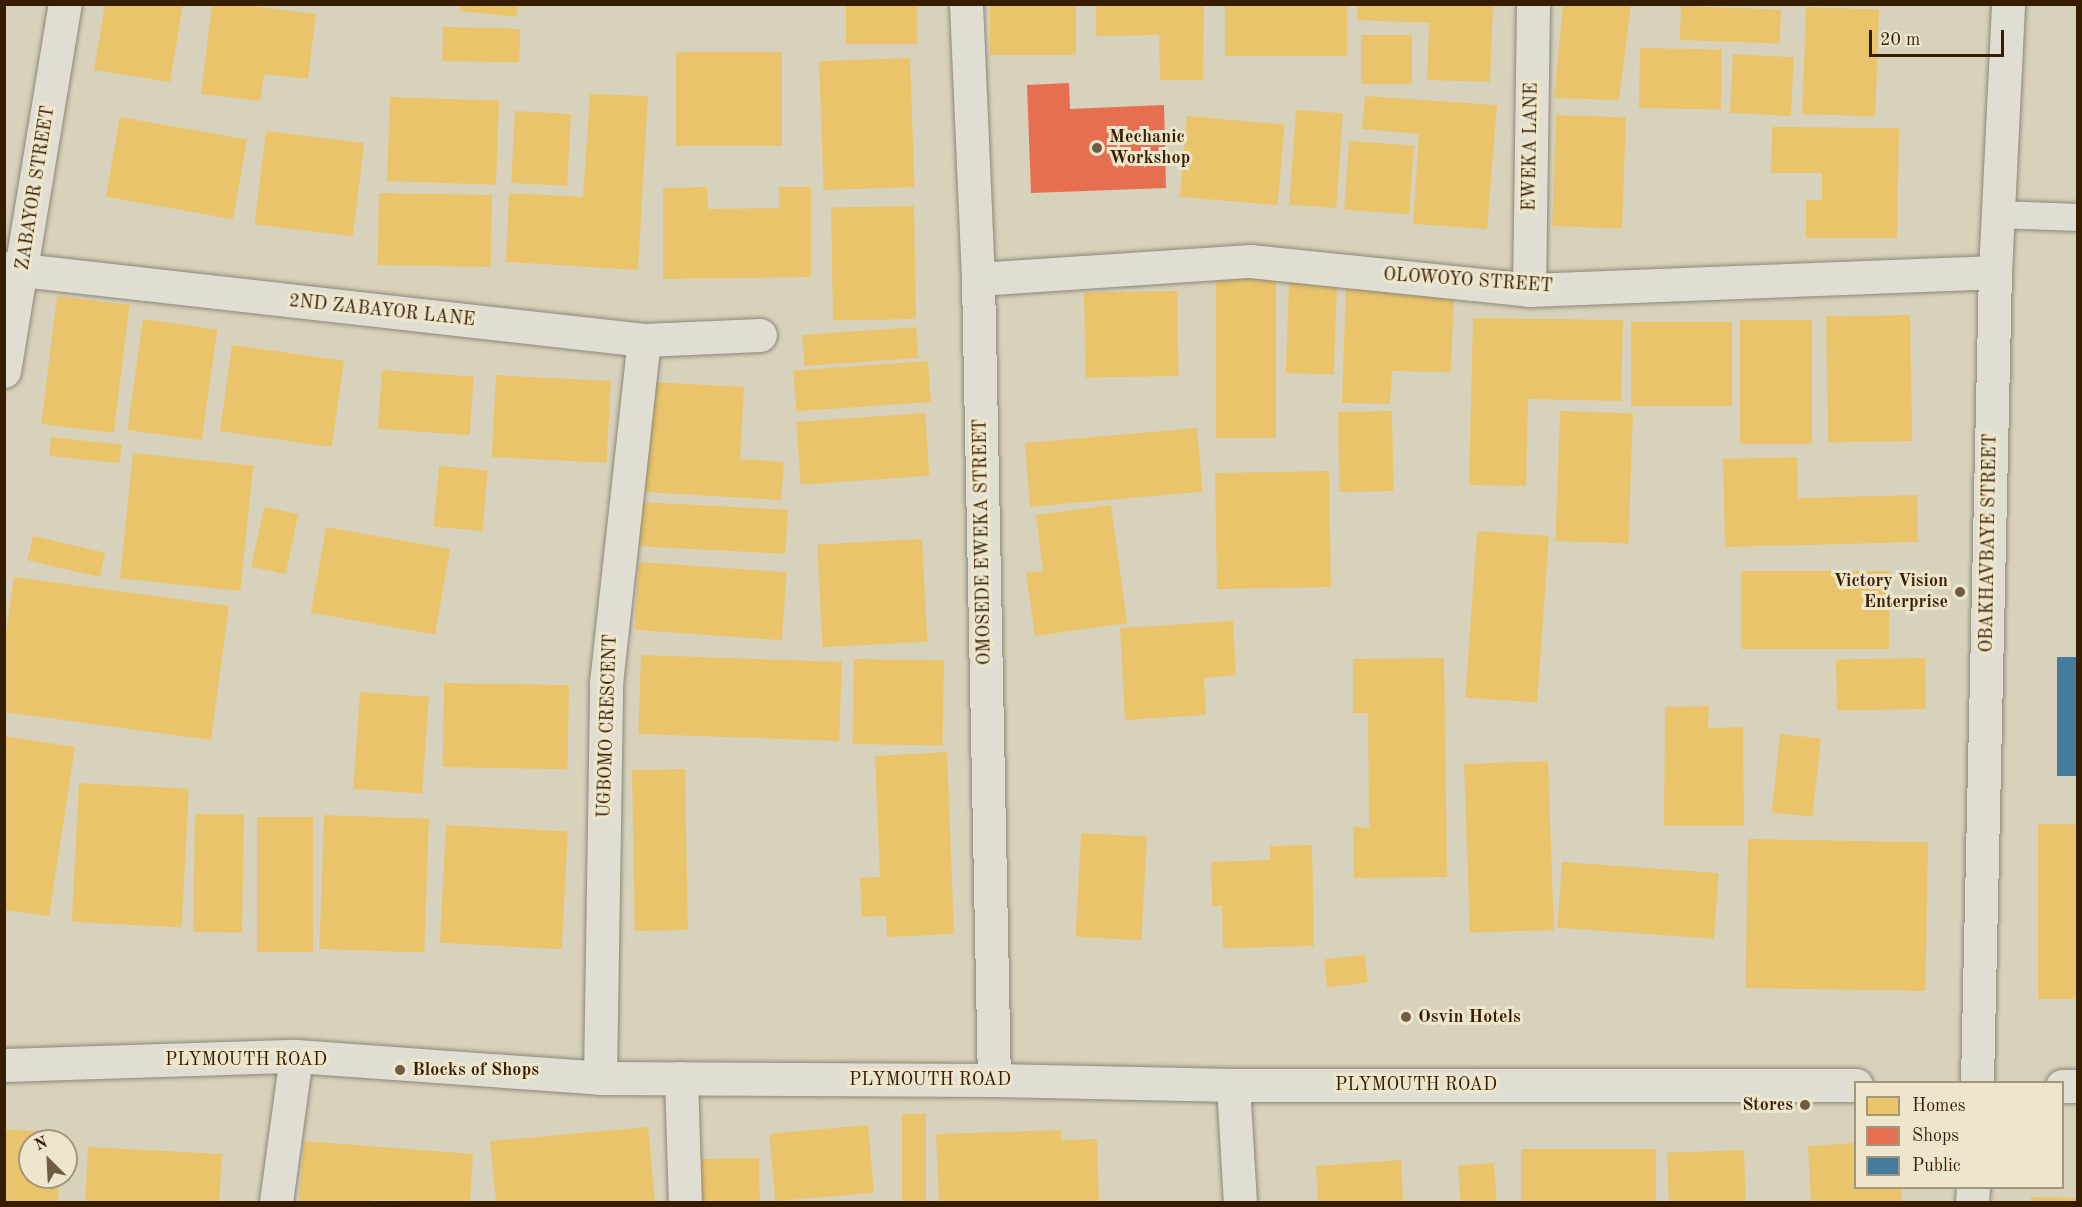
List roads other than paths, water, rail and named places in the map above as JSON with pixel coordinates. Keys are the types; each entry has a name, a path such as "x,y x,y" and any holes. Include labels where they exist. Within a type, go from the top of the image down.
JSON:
{"street":[{"name":"ZABAYOR STREET","path":"4,371 14,270 65,4"},
{"name":"OMOSEDE EWEKA STREET","path":"966,4 978,279 994,1080"},
{"name":"EWEKA LANE","path":"1529,290 1533,4"},
{"name":"OBAKHAVBAYE STREET","path":"1977,1081 1995,272 2008,4"},
{"name":"OLOWOYO STREET","path":"978,279 1250,261 1529,290 1995,272"},
{"name":"2ND ZABAYOR LANE","path":"14,270 644,340 760,335"},
{"name":"UGBOMO CRESCENT","path":"600,1078 606,683 644,340"},
{"name":"PLYMOUTH ROAD","path":"4,1065 296,1056 600,1078 994,1080 1233,1085 1854,1085"},
{"path":"276,1203 296,1056"},
{"path":"681,1078 685,1203"},
{"path":"1233,1085 1240,1203"}],"lane":[{"path":"1998,214 2078,217"}],"place":[{"name":"Mechanic Workshop","path":"1097,148"},
{"name":"Victory Vision Enterprise","path":"1960,592"},
{"name":"Osvin Hotels","path":"1406,1017"},
{"name":"Blocks of Shops","path":"400,1070"},
{"name":"Stores","path":"1805,1105"}]}
